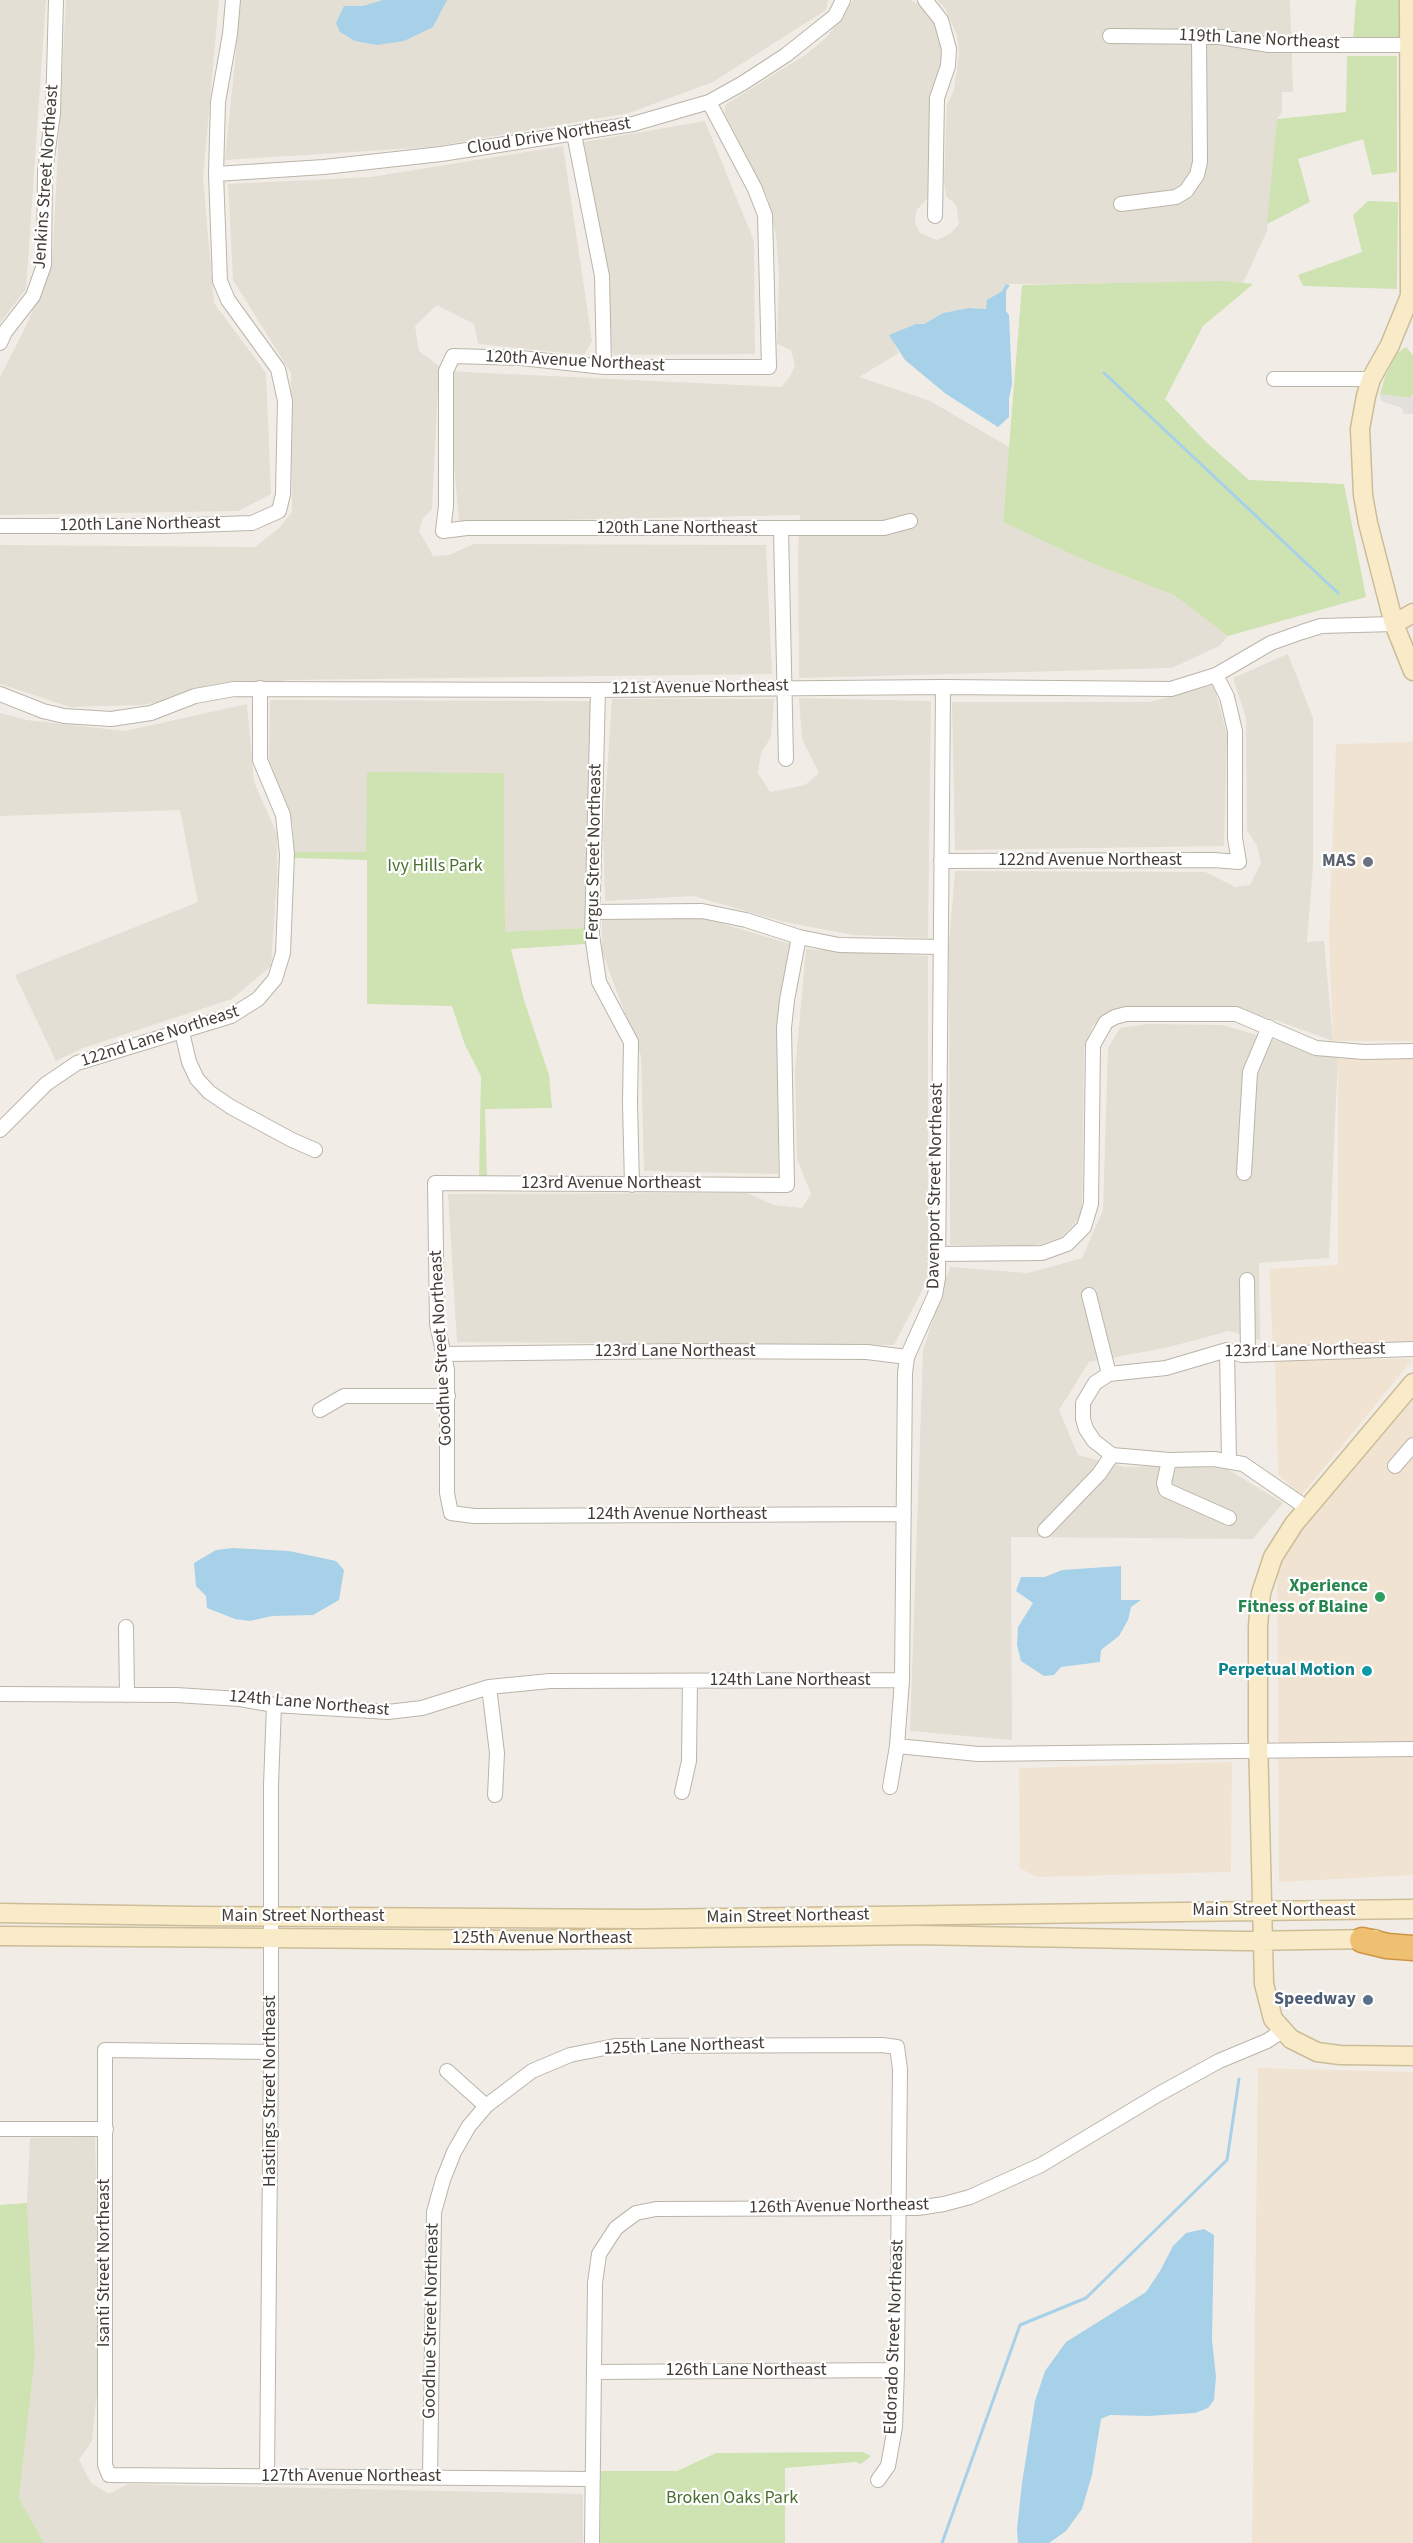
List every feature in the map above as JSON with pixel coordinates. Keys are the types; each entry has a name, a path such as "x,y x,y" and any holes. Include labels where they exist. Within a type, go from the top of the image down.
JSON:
{"highway":[{"path":"1362,1940 1387,1946 1413,1948"}],"main road":[{"path":"1409,0 1410,296 1390,345 1371,379 1360,429 1363,495 1394,624 1413,671"},
{"name":"121st Avenue Northeast","path":"1394,624 1413,614"},
{"name":"121st Avenue Northeast","path":"1394,624 1413,633"},
{"path":"1413,1383 1294,1524 1273,1557 1261,1593 1258,1626 1262,1942 1265,1994 1273,2019 1282,2031 1302,2046 1317,2052 1340,2055 1413,2056"},
{"name":"Main Street Northeast","path":"0,1912 164,1916 641,1919 1413,1909"},
{"name":"125th Avenue Northeast","path":"0,1936 524,1940 915,1935 1084,1938"},
{"name":"Main Street Northeast","path":"1084,1938 1262,1942 1413,1939"}],"street":[{"name":"Jenkins Street Northeast","path":"0,343 5,332 33,296 44,265 45,172 53,113 56,0"},
{"path":"216,174 218,102 230,34 232,0"},
{"name":"Cloud Drive Northeast","path":"216,174 324,167 429,155 633,124 709,102 743,83 786,55 835,16 843,0"},
{"path":"925,0 941,20 949,49 948,66 937,98 935,115 935,216"},
{"name":"119th Lane Northeast","path":"1110,36 1199,36 1269,45 1408,45"},
{"path":"1121,204 1176,197 1194,183 1200,162 1199,36"},
{"name":"120th Avenue Northeast","path":"443,531 446,506 446,371 450,350 604,367 769,367 765,215 755,189 709,102"},
{"path":"574,134 602,276 604,367"},
{"name":"120th Lane Northeast","path":"0,526 165,526 252,523 277,512 283,494 285,401 278,369 228,300 220,280 216,174"},
{"path":"1274,379 1371,379"},
{"name":"120th Lane Northeast","path":"443,531 467,528 781,530 884,528 910,521"},
{"path":"781,530 786,759"},
{"name":"121st Avenue Northeast","path":"0,694 43,711 64,716 111,719 151,713 215,691 260,688 598,690 943,687 1149,691 1180,687 1216,675 1271,643 1321,626 1394,624"},
{"name":"122nd Avenue Northeast","path":"941,861 1214,860 1239,862 1235,838 1235,731 1227,697 1216,675"},
{"name":"Davenport Street Northeast","path":"890,1787 897,1746 902,1680 907,1357 935,1295 938,1254 943,687"},
{"name":"122nd Lane Northeast","path":"0,1130 46,1084 77,1063 231,1016 249,1007 266,992 275,979 283,953 287,854 284,815 260,760 260,688"},
{"name":"Fergus Street Northeast","path":"598,690 592,935 599,982 631,1042 632,1185"},
{"path":"593,912 702,911 746,920 799,937 839,945 940,947"},
{"name":"123rd Avenue Northeast","path":"435,1183 787,1185 784,1028 799,937"},
{"path":"938,1254 1041,1253 1056,1250 1077,1236 1084,1227 1091,1203 1093,1045 1106,1022 1126,1014 1236,1014 1269,1027 1280,1035 1316,1048 1364,1052 1413,1051"},
{"path":"1244,1173 1250,1072 1269,1027"},
{"path":"182,1032 189,1062 197,1078 209,1092 231,1107 315,1150"},
{"name":"Goodhue Street Northeast","path":"435,1183 437,1324 448,1396 447,1492 451,1513"},
{"path":"1247,1280 1248,1354"},
{"path":"1089,1295 1109,1374 1095,1383 1083,1403 1083,1419 1094,1441 1112,1455 1168,1460 1214,1459 1243,1464 1307,1508"},
{"name":"123rd Lane Northeast","path":"1109,1374 1166,1368 1227,1350 1242,1355 1413,1349"},
{"path":"1227,1350 1229,1461"},
{"name":"123rd Lane Northeast","path":"443,1354 691,1351 867,1352 907,1357"},
{"path":"320,1410 344,1396 448,1396"},
{"path":"1395,1466 1413,1445"},
{"path":"1045,1530 1098,1474 1112,1455"},
{"path":"1168,1460 1164,1483 1166,1490 1229,1518"},
{"name":"124th Avenue Northeast","path":"451,1513 474,1516 904,1514"},
{"path":"126,1627 127,1695"},
{"name":"124th Lane Northeast","path":"0,1694 176,1695 240,1699 274,1705 388,1712 422,1708 489,1687 550,1681 902,1680"},
{"path":"682,1792 689,1761 690,1681"},
{"path":"489,1687 497,1753 495,1795"},
{"name":"Hastings Street Northeast","path":"267,2476 272,1938 270,1917 271,1785 274,1705"},
{"path":"897,1746 978,1754 1413,1749"},
{"name":"126th Avenue Northeast","path":"594,2372 595,2283 599,2254 616,2228 636,2213 656,2209 898,2208 944,2204 970,2197 1041,2165 1159,2094 1219,2061 1267,2041 1282,2031"},
{"name":"125th Lane Northeast","path":"486,2106 500,2093 532,2071 570,2055 615,2046 882,2045 897,2047"},
{"name":"Eldorado Street Northeast","path":"878,2480 888,2466 895,2427 900,2069 897,2047"},
{"name":"Isanti Street Northeast","path":"109,2475 105,2465 105,2050 271,2052"},
{"path":"447,2071 486,2106"},
{"name":"Goodhue Street Northeast","path":"430,2477 434,2212 442,2180 454,2152 469,2126 486,2106"},
{"path":"0,2128 106,2128"},
{"name":"126th Lane Northeast","path":"594,2372 897,2370"},
{"path":"592,2543 594,2372"},
{"name":"127th Avenue Northeast","path":"109,2475 593,2479"}],"shaded area":[{"path":"0,0 46,0 26,289 0,323"},
{"path":"66,0 219,0 203,178 214,303 266,373 271,494 238,511 0,515 0,377 26,326 52,264"},
{"path":"241,0 828,0 826,10 713,82 629,113 431,147 225,160"},
{"path":"853,0 910,0 923,7 935,23 942,42 942,68 933,100 930,130 930,186 928,197 916,211 915,223 920,233 937,240 951,233 959,224 956,205 946,196 944,181 947,105 954,90 959,55 957,35 945,8 937,0 1290,0 1293,92 1282,92 1282,112 1277,119 1267,231 1243,283 1006,284 1002,291 994,295 986,309 969,308 943,313 924,324 916,324 895,345 899,353 859,377 930,401 1009,447 1003,522 1086,561 1174,595 1228,636 1219,646 1172,668 799,678 800,515 459,522 446,371 781,387 789,378 795,366 791,350 777,344 779,276 776,235 768,198 725,114 725,105 805,55 827,37"},
{"path":"705,121 754,241 755,354 613,355 584,142"},
{"path":"563,146 592,341 584,355 478,344 474,324 437,305 415,326 419,351 439,366 432,509 423,518 419,531 433,556 449,555 474,544 766,545 772,674 288,680 141,705 70,707 0,684 0,545 255,547 279,528 292,512 291,373 233,280 228,184 371,177"},
{"path":"1380,394 1409,398 1413,394 1413,414 1404,414 1402,408 1381,401"},
{"path":"1288,654 1313,718 1313,866 1307,942 1324,941 1333,1041 1278,1021 1230,1008 1158,1006 1108,1014 1093,1025 1084,1048 1082,1215 1062,1237 1034,1246 950,1245 949,943 955,871 1205,872 1235,887 1250,885 1261,863 1257,846 1247,830 1246,718 1233,678"},
{"path":"1214,685 1227,735 1224,846 955,850 952,702 1150,702"},
{"path":"799,698 931,701 928,938 854,935 784,922 693,896 605,901 603,834 612,699 774,699 771,737 761,753 758,773 770,792 805,785 819,773 802,739"},
{"path":"270,700 590,701 585,928 505,933 504,773 367,852 294,852 293,825 269,760"},
{"path":"247,704 254,782 277,834 277,878 271,966 232,999 83,1048 56,1061 15,975 198,902 180,810 0,816 0,713 26,720 125,731"},
{"path":"1413,742 1413,1041 1333,1041 1329,934 1336,744"},
{"path":"602,916 704,918 790,944 780,1002 778,1174 644,1171 641,1056 602,952"},
{"path":"806,949 928,956 928,1279 894,1345 457,1342 448,1194 747,1193 774,1205 802,1208 811,1194 797,1159 795,1070"},
{"path":"1148,1024 1222,1025 1338,1058 1329,1258 1259,1263 1260,1340 1229,1331 1165,1348 1089,1362 1059,1410 1078,1455 1125,1467 1181,1465 1227,1469 1283,1503 1253,1539 1011,1537 1012,1740 910,1731 923,1350 950,1267 1028,1273 1082,1258 1103,1210 1108,1048 1120,1028"},
{"path":"1338,1058 1413,1058 1413,1341 1273,1348 1269,1269 1338,1265"},
{"path":"1275,1358 1413,1359 1301,1496 1278,1474"},
{"path":"1413,1393 1413,1875 1279,1882 1277,1561"},
{"path":"1232,1762 1231,1872 1036,1877 1020,1868 1019,1768"},
{"path":"1258,2068 1413,2072 1413,2543 1252,2543"},
{"path":"95,2137 101,2352 92,2441 79,2460 91,2483 109,2494 128,2484 583,2494 583,2543 44,2543 19,2498 35,2357 27,2203 30,2138"}],"green space":[{"path":"1356,0 1402,0 1402,40 1353,40"},
{"path":"1347,56 1397,56 1397,172 1372,175 1363,139 1298,159 1310,202 1267,224 1277,119 1346,112"},
{"path":"1368,201 1398,202 1397,289 1303,286 1298,275 1362,252 1353,215"},
{"path":"1224,281 1253,284 1203,326 1165,399 1206,442 1249,480 1344,484 1366,597 1228,636 1174,595 1086,561 1003,522 1022,285"},
{"path":"1406,347 1413,355 1413,394 1409,398 1380,394 1385,377 1397,353"},
{"name":"Ivy Hills Park","path":"367,772 504,773 505,932 585,928 585,944 511,949 524,1000 549,1075 552,1108 485,1109 487,1177 479,1178 481,1076 465,1045 452,1006 367,1004 367,860 294,858 294,852 366,852"},
{"path":"27,2203 35,2357 19,2498 44,2543 0,2543 0,2205"},
{"name":"Broken Oaks Park","path":"863,2452 871,2456 861,2464 855,2462 785,2468 785,2543 600,2543 601,2471 677,2471 716,2453"}],"water":[{"path":"383,0 447,0 433,27 404,41 377,45 355,41 340,32 336,23 344,6 363,6"},
{"path":"1006,284 1010,285 1006,291 1006,311 1009,315 1012,384 1009,417 998,427 946,394 905,360 889,335 916,324 924,324 943,313 969,308 986,309 987,300 1002,291"},
{"path":"233,1548 289,1551 336,1561 344,1570 339,1600 313,1615 272,1616 250,1621 235,1619 207,1608 206,1596 196,1586 194,1563 216,1550"},
{"path":"1121,1566 1121,1600 1141,1600 1131,1607 1128,1620 1119,1636 1101,1650 1100,1662 1061,1667 1054,1675 1044,1676 1021,1661 1017,1645 1018,1627 1033,1603 1016,1591 1021,1577 1045,1577 1062,1570"},
{"path":"1204,2229 1214,2235 1212,2340 1216,2377 1214,2400 1208,2408 1195,2413 1148,2416 1110,2415 1101,2419 1092,2475 1082,2509 1066,2531 1049,2543 1018,2543 1017,2529 1022,2483 1035,2401 1045,2371 1066,2342 1146,2292 1173,2246 1186,2233"}],"waterway":[{"path":"1104,373 1338,593"},
{"path":"942,2543 1020,2325 1086,2298 1227,2160 1239,2079"}],"place":[{"name":"MAS","path":"1368,862"},
{"name":"Xperience Fitness of Blaine","path":"1380,1597"},
{"name":"Perpetual Motion","path":"1367,1671"},
{"name":"Speedway","path":"1368,2000"}]}
